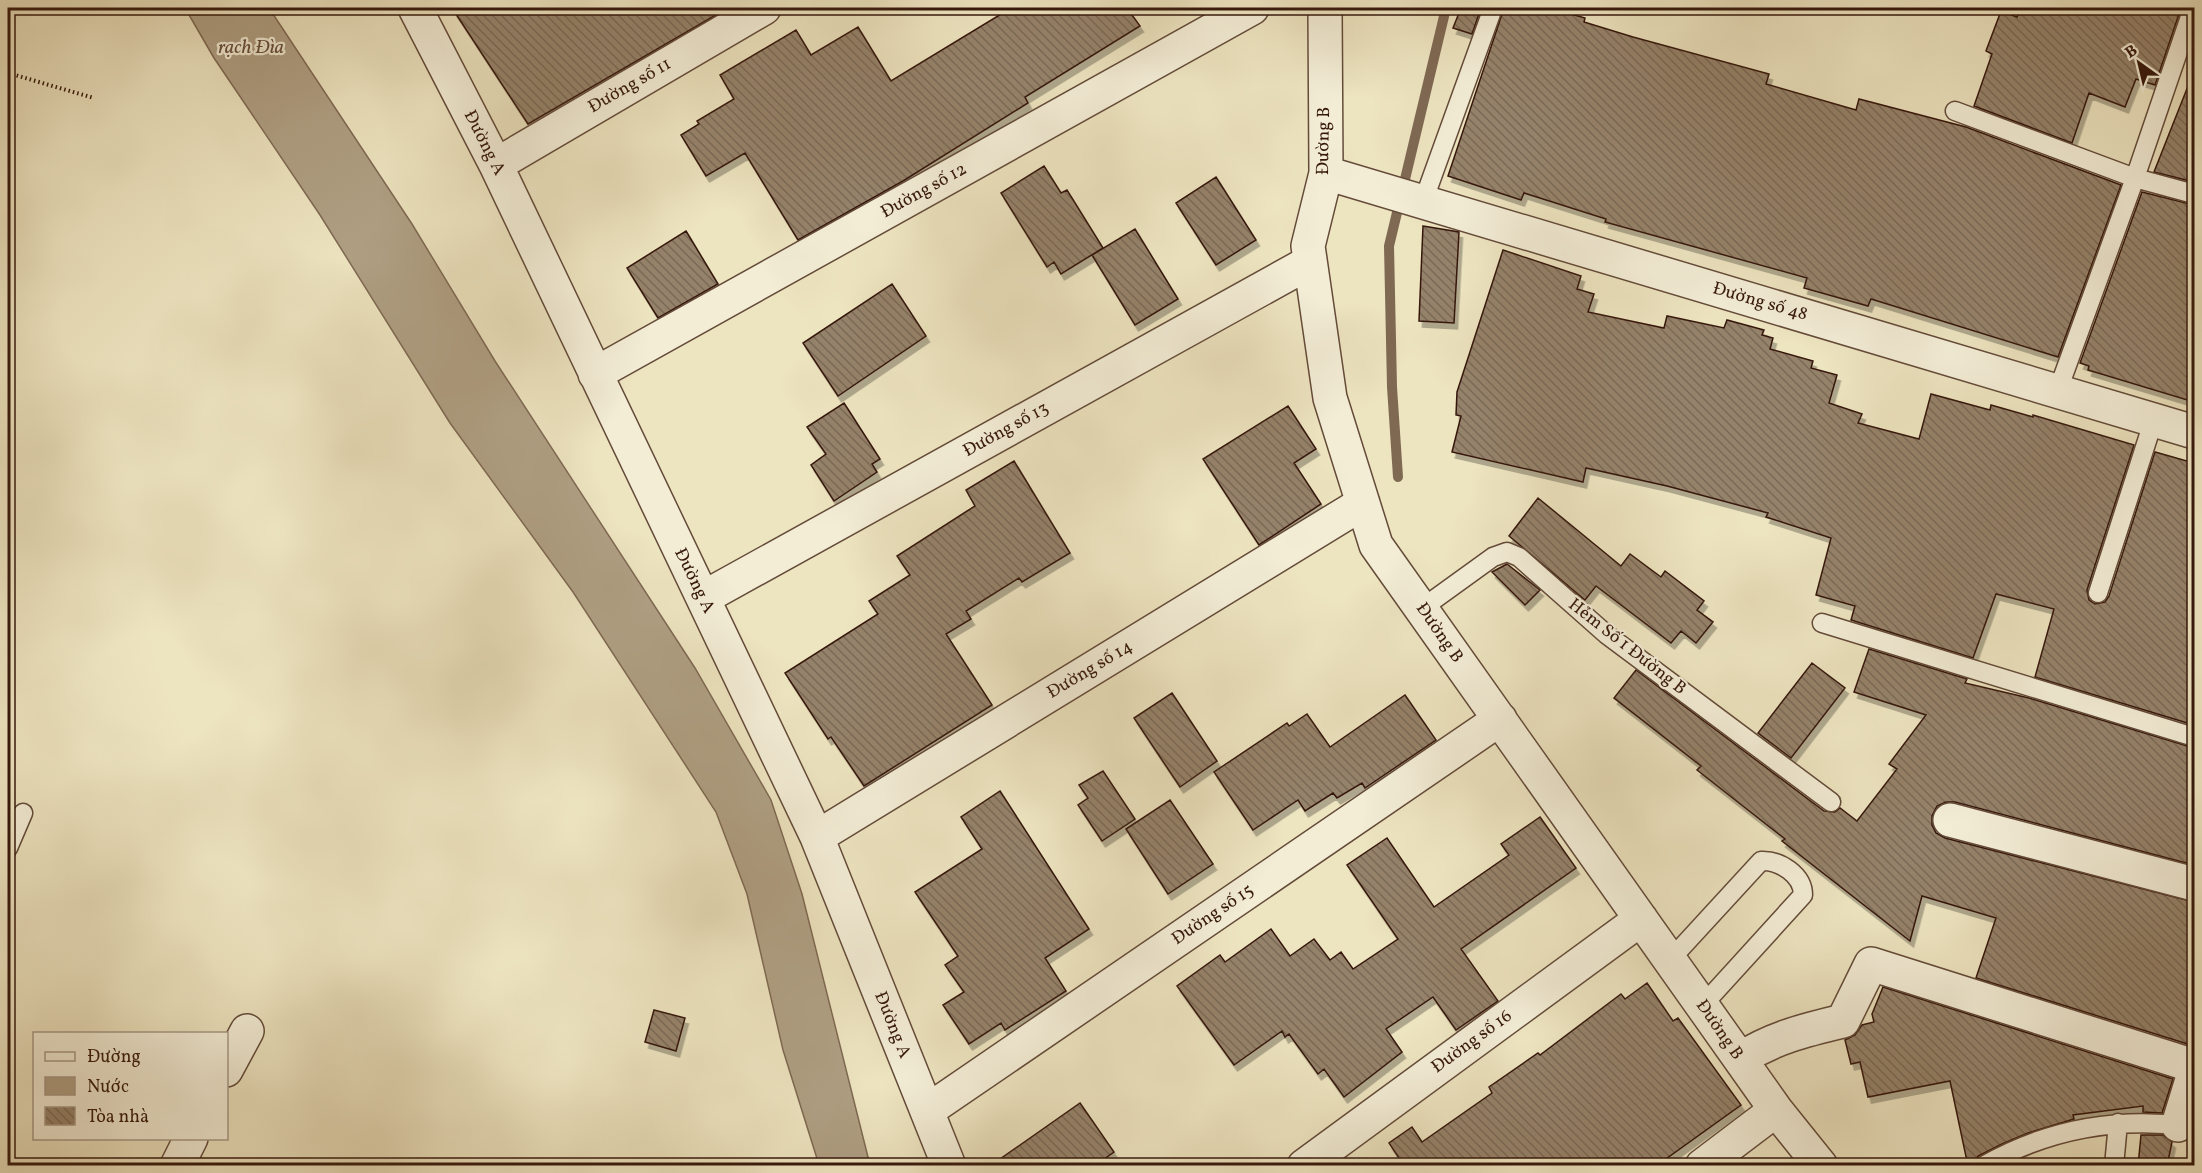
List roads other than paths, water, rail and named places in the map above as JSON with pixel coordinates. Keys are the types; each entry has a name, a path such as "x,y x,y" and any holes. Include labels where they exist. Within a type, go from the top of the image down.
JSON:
{"street":[{"name":"Đường A","path":"415,8 496,165 817,837 949,1166"},
{"name":"Đường số 11","path":"496,165 764,8"},
{"name":"Đường số 12","path":"595,374 1252,8"},
{"name":"Đường B","path":"1325,8 1326,173 1308,246 1330,398 1376,545 1776,1110 1821,1166"},
{"name":"Đường số 48","path":"1326,173 2194,432"},
{"name":"Đường số 13","path":"703,598 1310,262"},
{"name":"Đường số 14","path":"817,837 1363,503"},
{"name":"Đường số 15","path":"927,1111 1500,719"},
{"path":"1950,820 2194,884"},
{"name":"Đường số 16","path":"1304,1166 1641,919"},
{"path":"1740,1059 1765,1043 1790,1033 1844,1021 1871,964 2194,1065"},
{"path":"228,1066 247,1031"},
{"path":"2186,1126 2194,1073"},
{"path":"1702,1166 1776,1110"},
{"path":"177,1166 190,1140"}],"lane":[{"path":"1418,200 1493,8"},
{"path":"2058,390 2135,178 2193,8"},
{"path":"1955,111 2135,178 2194,194"},
{"path":"2098,593 2154,419"},
{"name":"Hẻm Số 1 Đường B","path":"1421,609 1493,556 1507,552 1519,557 1606,634 1831,802"},
{"path":"1822,623 2194,737"},
{"path":"8,849 23,813"},
{"path":"1670,960 1761,861 1772,861 1787,868 1803,887 1803,895 1702,1006"},
{"path":"2114,1166 2118,1123"},
{"path":"1983,1166 2049,1135 2118,1123 2186,1126"}],"water":[{"name":"rạch Đìa","path":"185,8 269,8 412,224 495,361 695,668 771,800 802,894 870,1165 819,1165 783,1050 747,894 716,812 573,592 450,423 320,215 214,58"}],"waterway":[{"path":"1398,477 1392,387 1389,246 1446,8"}]}
